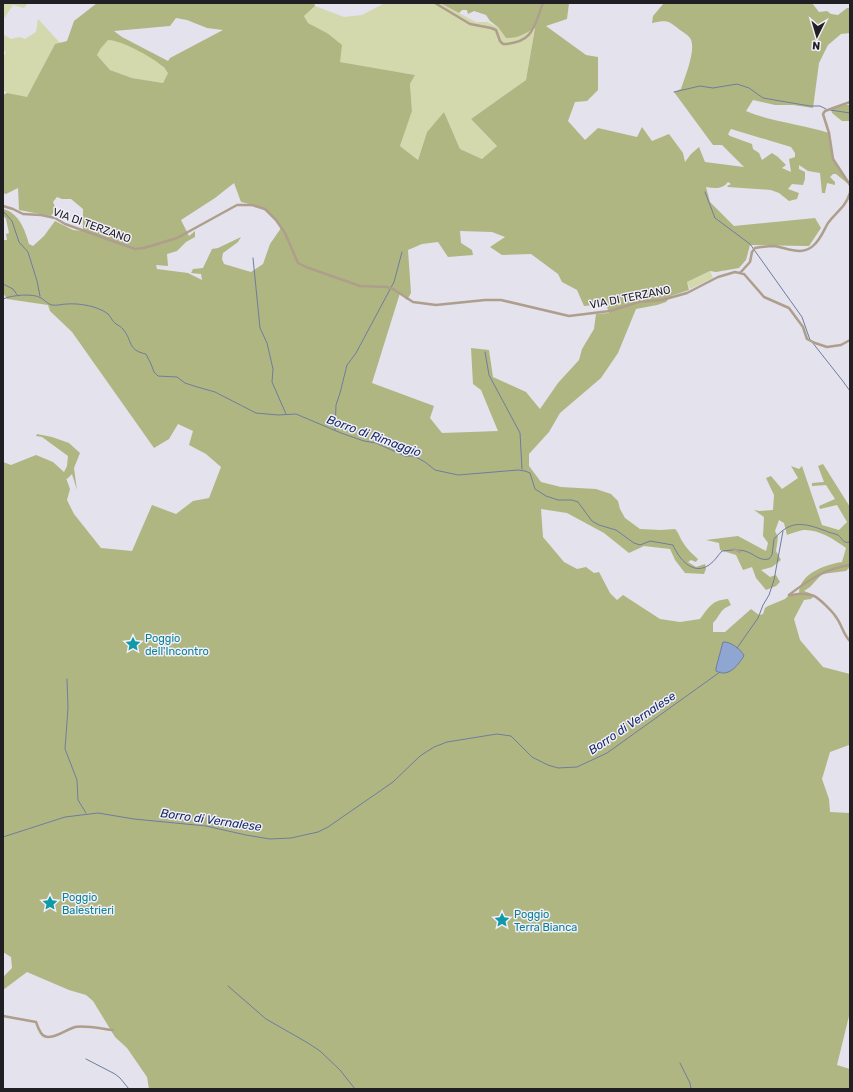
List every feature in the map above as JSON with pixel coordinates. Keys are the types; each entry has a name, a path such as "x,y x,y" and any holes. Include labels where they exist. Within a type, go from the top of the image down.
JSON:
{"street":[{"path":"435,3 470,24 496,30 500,41 503,44 512,44 521,41 535,27 543,3"},
{"path":"850,102 825,111 823,114 829,133 833,159 850,184"},
{"path":"850,193 846,204 831,219 821,236 811,248 804,251 776,247 755,248 752,252 750,262 740,273 744,274 764,297 789,308 803,327 807,339 827,347 841,345 850,340"},
{"name":"VIA DI TERZANO","path":"3,206 23,214 41,215 55,218 64,224 135,249 144,248 178,238 237,205 252,205 265,209 276,220 284,233 298,263 360,286 387,287 393,289 413,302 428,304 501,300 548,312 577,316 610,311 639,302 662,300 687,293 718,277 736,272 740,273"},
{"path":"734,549 740,552"},
{"path":"850,565 824,571 790,594 793,595 799,593 813,595 836,617 845,636 850,641"},
{"path":"3,1016 36,1022 41,1033 48,1037 63,1033 75,1027 113,1030"}],"green space":[{"path":"3,3 28,3 24,8 13,5 3,20"},
{"path":"97,3 314,3 315,6 304,16 308,23 327,33 342,45 340,62 415,75 410,84 412,111 400,146 418,160 427,132 444,112 460,149 482,159 497,146 471,119 526,80 535,28 518,37 506,38 486,15 474,11 468,14 467,10 462,10 459,13 440,3 569,3 567,19 546,26 586,55 598,57 598,90 587,101 575,102 568,121 585,140 598,128 637,137 642,127 652,141 669,134 683,153 685,162 699,147 705,162 744,167 722,145 713,145 674,92 681,89 690,63 692,43 688,36 673,24 664,21 652,23 653,16 664,3 812,3 819,12 827,11 831,14 838,15 847,8 850,8 850,33 841,34 828,45 819,63 813,108 793,105 775,105 753,100 746,111 766,118 829,133 833,159 847,179 847,183 836,174 833,174 830,177 835,182 835,185 827,183 825,193 822,193 820,173 808,171 799,165 799,169 805,172 805,179 803,185 792,184 788,189 799,193 797,199 789,201 779,193 771,190 728,187 727,186 731,184 728,182 726,185 721,187 706,187 710,202 734,226 815,218 821,228 809,246 750,245 746,260 739,268 716,272 710,271 687,282 689,290 671,296 666,302 636,309 618,353 601,378 560,413 549,432 529,454 529,466 541,482 561,487 596,489 611,494 618,501 625,518 640,529 675,529 685,546 698,559 696,562 691,560 688,562 696,567 705,564 706,569 704,574 685,573 675,560 670,549 644,546 629,553 604,533 567,513 541,509 543,537 564,562 577,569 586,567 594,573 599,572 610,593 617,600 623,595 660,619 680,622 700,619 711,605 718,601 728,599 731,605 722,611 713,623 713,632 725,632 751,609 759,615 763,614 765,608 768,606 785,599 789,595 799,593 800,586 804,580 814,571 828,565 842,562 846,548 836,541 826,535 809,530 801,530 787,535 784,523 779,520 775,531 778,537 776,551 781,560 772,567 761,570 770,577 776,575 780,582 776,586 766,590 756,578 752,567 743,570 736,555 720,550 719,543 706,540 738,536 766,551 768,543 763,536 764,517 754,510 773,510 774,495 766,478 771,476 782,489 798,478 791,466 799,469 802,466 822,525 839,530 847,522 837,505 820,509 819,506 835,499 826,485 812,486 812,483 824,482 818,466 823,464 850,507 850,567 846,571 822,574 810,587 804,591 815,595 811,599 804,600 794,619 800,640 823,667 850,674 849,745 830,752 822,779 829,799 830,812 850,813 850,1012 837,1065 850,1069 850,1089 149,1089 147,1077 127,1048 115,1037 93,1001 86,995 69,990 27,972 3,990 3,977 12,968 11,957 3,952 3,462 11,465 36,455 53,462 64,472 67,466 68,456 42,437 36,436 37,434 52,437 69,443 80,453 74,468 77,490 72,474 67,479 66,478 70,489 67,500 74,514 101,548 132,551 152,505 176,514 193,501 209,498 221,467 206,454 189,445 193,431 178,424 169,439 154,448 72,332 50,311 48,305 7,299 3,293 3,240 7,240 6,234 9,233 6,219 3,215 3,209 17,217 23,227 29,244 33,246 44,236 55,221 73,230 83,231 83,209 71,199 62,199 57,197 53,202 56,209 51,216 19,210 18,188 6,194 3,193 3,95 7,93 27,97 55,44 67,41 74,21","holes":["176,18 187,20 207,28 223,30 170,58 168,61 122,37 114,31 170,26","108,40 121,43 151,58 164,67 168,73 163,83 132,78 110,70 97,55","731,129 791,147 795,153 795,157 789,159 791,172 782,168 786,165 772,153 762,160 759,153 753,149 752,144 728,134","234,183 241,202 264,210 281,228 270,244 263,264 251,272 224,264 222,259 223,253 238,242 241,237 218,248 212,249 203,268 193,269 191,273 201,274 202,280 188,273 157,269 156,265 168,266 167,254 177,251 186,242 195,237 195,231 189,236 181,220 215,198","460,231 492,232 505,237 490,247 502,255 531,254 558,274 562,282 577,290 584,306 606,304 609,313 596,314 594,329 582,349 579,360 558,383 540,409 526,392 493,377 489,350 471,348 473,384 481,390 498,431 442,433 430,418 434,406 372,383 400,293 407,300 411,293 408,250 422,244 438,242 448,257 473,255 472,250 461,243"]},
{"path":"385,3 440,3 476,22 487,22 498,27 506,38 535,27 526,80 471,119 497,146 482,159 460,149 444,112 427,132 418,160 400,146 412,111 410,84 415,75 340,62 327,33 308,23 304,16 315,6 344,17 362,15"},
{"path":"38,19 60,43 55,44 27,98 7,93 3,90 3,57 6,52 3,50 3,32 4,35 11,39 20,37 25,39 36,32"},
{"path":"108,40 121,43 136,50 165,68 168,73 163,83 132,78 110,70 97,55 104,43"},
{"path":"850,105 850,121 842,121 832,113 831,109"},
{"path":"710,271 713,278 690,289 687,282"}],"water":[{"path":"723,642 735,646 744,656 733,670 721,673 716,671 716,668"}],"waterway":[{"path":"674,92 700,86 713,88 737,84 749,88 763,98 810,106 820,106 826,109"},
{"path":"830,110 850,113"},
{"path":"705,192 715,218 750,244 802,317 810,340"},
{"path":"3,211 12,221 19,242 28,252 40,296"},
{"path":"335,430 336,405 347,365 356,353 394,282 402,252"},
{"path":"253,258 260,328 267,343 273,369 272,382 286,414"},
{"path":"3,284 13,289 18,296"},
{"name":"Borro di Rimaggio","path":"3,299 33,295 38,296 52,305 77,304 104,311 123,329 133,347 136,350 146,354 154,372 158,376 177,377 185,383 215,392 256,413 278,415 296,414 341,433 364,441 376,443 405,456 414,456 435,470 458,475 518,470 525,471 530,473 535,489 546,496 558,500 572,500 578,502 592,521 599,525 616,530 634,543 640,545 650,541 673,545 679,556 692,567 703,568 715,560 722,551 733,550"},
{"path":"812,342 850,391"},
{"path":"485,352 489,375 520,433 522,469"},
{"name":"Borro di Rimaggio","path":"738,550 747,552 761,559 769,559 772,555 774,539 786,528 798,524 811,526 836,534 844,542 850,542"},
{"name":"Borro di Vernalese","path":"737,648 758,618 769,595 774,580 783,531"},
{"name":"Borro di Vernalese","path":"3,837 65,817 98,813 134,819 206,826 270,839 291,838 318,832 328,827 393,782 420,756 434,747 447,742 497,734 511,736 532,757 548,765 558,768 577,767 607,753 720,672"},
{"path":"67,679 68,708 65,749 77,780 78,800 86,813"},
{"path":"228,986 266,1019 320,1051 340,1070 355,1089"},
{"path":"86,1059 115,1074 129,1089"},
{"path":"680,1063 690,1083 691,1089"}],"place":[{"name":"Poggio dell'Incontro","path":"133,644"},
{"name":"Poggio Balestrieri","path":"50,903"},
{"name":"Poggio Terra Bianca","path":"502,920"}]}
